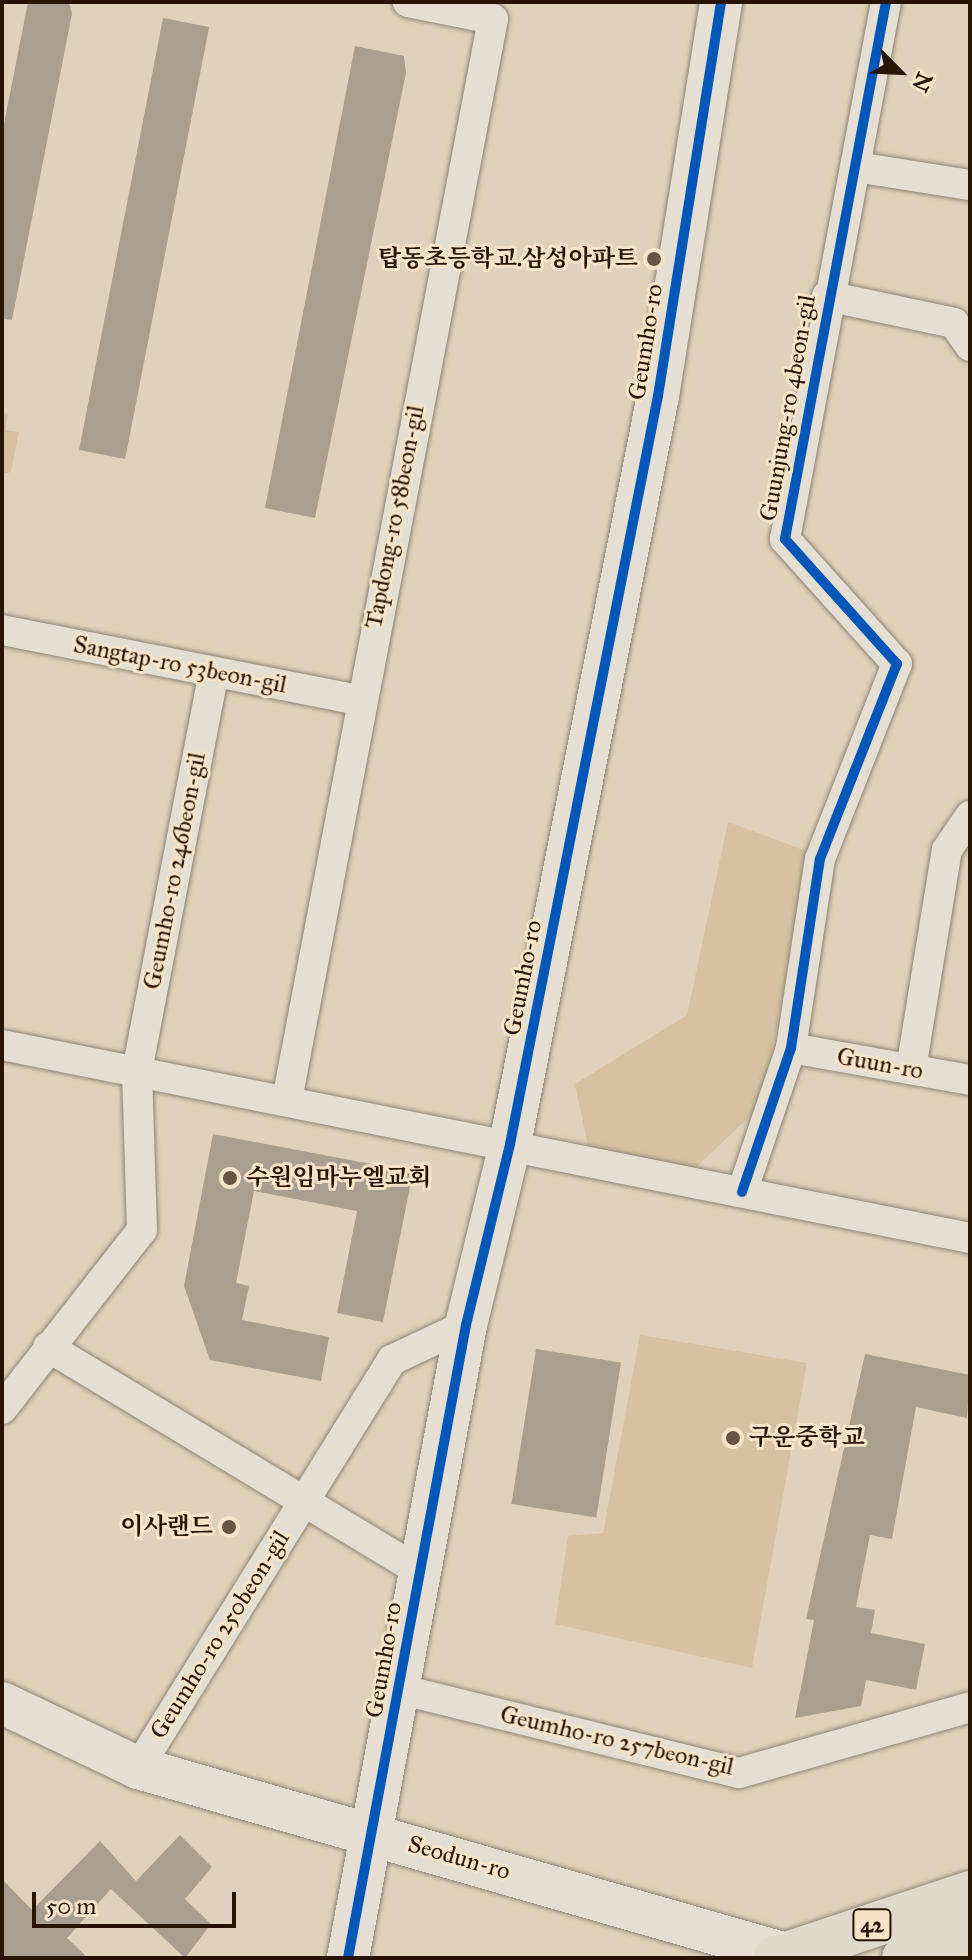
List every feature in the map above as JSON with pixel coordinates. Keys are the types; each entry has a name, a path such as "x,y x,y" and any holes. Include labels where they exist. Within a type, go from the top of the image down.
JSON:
{"main road":[{"name":"42","path":"780,1956 970,1893"},
{"path":"904,1958 970,1938"}],"street":[{"name":"Tapdong-ro 58beon-gil","path":"287,1100 359,700 493,19 408,2"},
{"name":"Geumho-ro","path":"348,1958 369,1831 403,1690 419,1571 466,1325 510,1144 658,396 721,2"},
{"name":"Guunjung-ro 4beon-gil","path":"742,1192 791,1048 820,859 897,664 785,539 827,296 856,167 886,2"},
{"path":"856,167 970,185"},
{"path":"827,296 954,323 970,346"},
{"name":"Sangtap-ro 53beon-gil","path":"2,630 359,700"},
{"name":"Geumho-ro 246beon-gil","path":"2,1409 142,1230 137,1071 214,672"},
{"path":"911,1069 947,850 970,816"},
{"path":"2,1045 970,1238"},
{"name":"Guun-ro","path":"791,1048 970,1080"},
{"name":"Geumho-ro 250beon-gil","path":"138,1768 392,1360 466,1325"},
{"name":"Geumho-ro 250beon-gil","path":"48,1347 302,1502"},
{"path":"302,1502 419,1571"},
{"name":"Geumho-ro 257beon-gil","path":"403,1690 739,1773 970,1707"},
{"name":"Seodun-ro","path":"2,1703 138,1768 369,1831 780,1956"}],"shaded area":[{"path":"2,413 8,414 6,430 19,432 11,472 2,474"},
{"path":"728,822 809,852 762,1105 693,1170 589,1152 575,1084 687,1015"},
{"path":"640,1335 807,1363 752,1668 555,1624 568,1536 603,1533"}],"building":[{"path":"28,2 69,2 72,14 12,320 2,319 2,134"},
{"path":"163,18 209,27 125,459 79,450"},
{"path":"355,46 404,56 406,73 315,518 265,508"},
{"path":"213,1134 413,1172 383,1322 337,1313 357,1211 254,1191 236,1283 249,1286 242,1320 329,1337 321,1381 210,1360 184,1286"},
{"path":"536,1349 621,1362 596,1518 511,1504"},
{"path":"865,1354 970,1375 967,1418 916,1407 892,1539 870,1535 856,1607 875,1610 871,1633 925,1644 916,1690 866,1680 861,1706 795,1718 814,1620 806,1619"},
{"path":"180,1835 212,1867 185,1899 211,1924 185,1958 111,1889 67,1938 88,1958 2,1958 2,1879 32,1910 100,1841 136,1881"}],"cycle path":[{"path":"348,1958 466,1325 510,1144 658,396 721,2"},
{"path":"742,1192 791,1048 820,859 897,664 785,539 886,2"}],"place":[{"name":"탑동초등학교.삼성아파트","path":"654,259"},
{"name":"수원임마누엘교회","path":"230,1178"},
{"name":"구운중학교","path":"733,1438"},
{"name":"이사랜드","path":"229,1527"}]}
